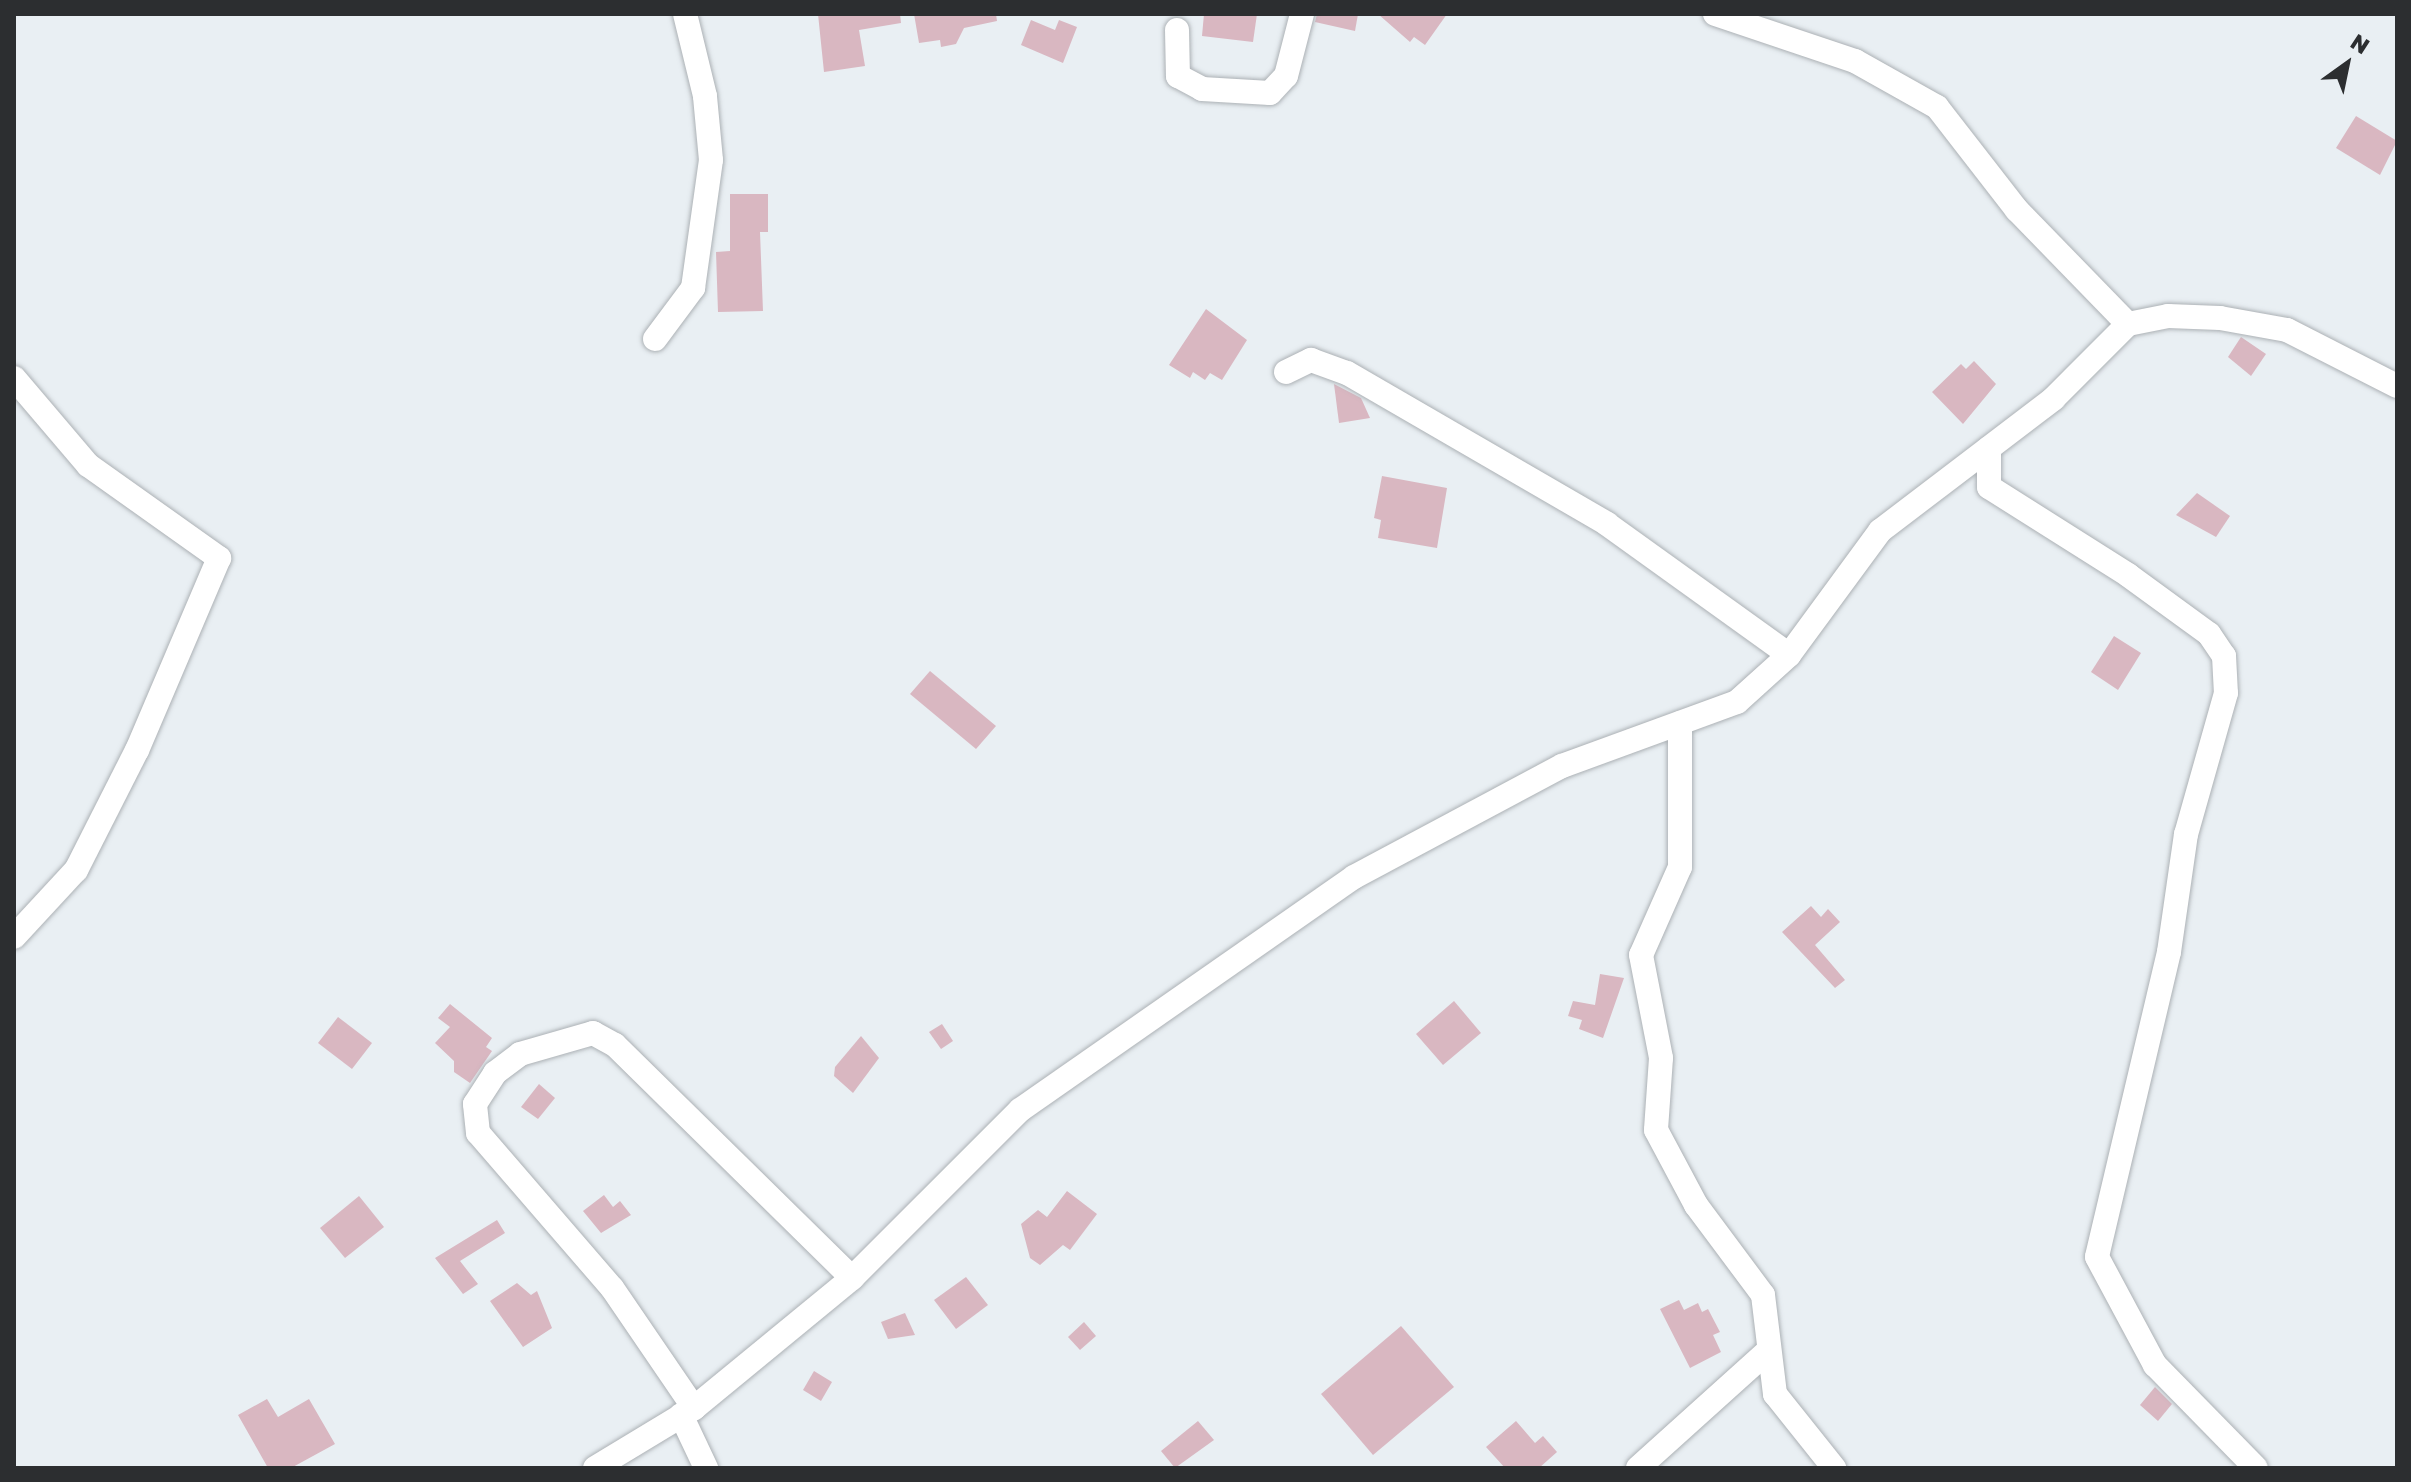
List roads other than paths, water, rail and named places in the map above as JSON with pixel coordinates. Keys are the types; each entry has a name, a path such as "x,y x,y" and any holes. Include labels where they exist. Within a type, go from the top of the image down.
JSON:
{"street":[{"path":"655,339 693,288 711,160 705,96 685,14"},
{"path":"1177,30 1178,76 1202,89 1270,93 1286,76 1302,14"},
{"path":"1715,14 1855,61 1919,93 1968,144 2017,210 2128,324"},
{"path":"595,1468 688,1412 852,1278 1020,1110 1354,877 1562,766 1737,702 1789,655 1880,531 2053,399 2128,324 2168,316 2220,318 2287,330 2397,386"},
{"path":"1286,372 1311,360 1347,373 1607,524 1789,655"},
{"path":"14,378 88,465 219,558 143,737 76,870 14,937"},
{"path":"1989,448 1989,487 2128,575 2209,634 2224,656 2226,693 2186,834 2169,952 2097,1257 2155,1365 2256,1468"},
{"path":"1680,723 1680,867 1641,955 1661,1058 1656,1130 1696,1205 1731,1243 1763,1295 1767,1352 1775,1394 1834,1468"},
{"path":"706,1468 688,1412 612,1288 478,1133 475,1104 495,1073 520,1054 593,1033 615,1045 852,1278"},
{"path":"1638,1468 1767,1352"}]}
